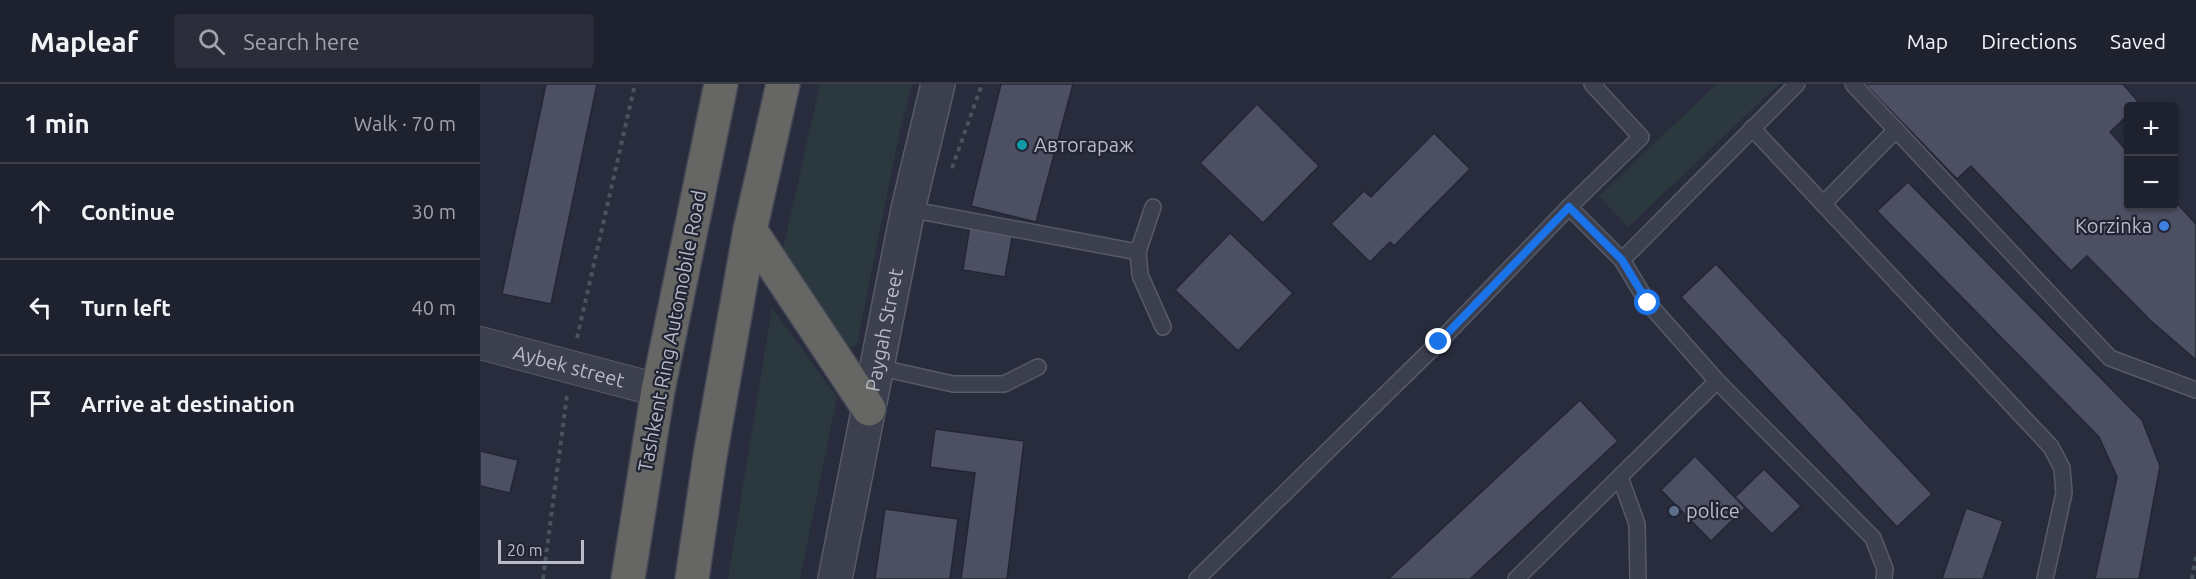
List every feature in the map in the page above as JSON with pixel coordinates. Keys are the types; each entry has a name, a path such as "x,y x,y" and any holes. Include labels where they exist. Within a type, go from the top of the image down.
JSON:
{"highway":[{"name":"Tashkent Ring Automobile Road","path":"628,579 658,390 721,84"},
{"path":"692,579 710,456 750,230 783,84"},
{"path":"750,230 869,409"}],"street":[{"name":"Paygah Street","path":"835,579 908,209 938,84"},
{"name":"Aybek street","path":"480,343 658,390"}],"lane":[{"path":"1197,579 1439,342 1569,207 1641,137 1593,84"},
{"path":"1622,260 1797,84"},
{"path":"1853,84 2110,358 2196,390"},
{"path":"1752,128 2051,447 2062,468 2064,493 2045,579"},
{"path":"1823,204 1896,129"},
{"path":"1153,207 1138,252 1140,275 1163,327"},
{"path":"1569,207 1622,260 1648,303 1717,381 1873,538 1885,569 1884,579"},
{"path":"908,209 1138,252"},
{"path":"877,367 953,384 1004,384 1038,367"},
{"path":"1516,579 1717,381"},
{"path":"1620,477 1637,524 1638,579"}],"path":[{"path":"543,579 571,367 635,84"},
{"path":"2192,579 2196,556"}],"shaded area":[{"path":"820,84 912,84 900,130 857,344 844,350 782,254"},
{"path":"1717,84 1779,84 1628,227 1599,196"},
{"path":"772,308 837,397 800,579 728,579"}],"building":[{"path":"546,84 597,84 551,304 502,294"},
{"name":"Автогараж","path":"1001,84 1073,84 1036,222 971,206"},
{"path":"1865,84 2123,84 2138,102 2124,102 2124,119 2110,132 2124,148 2124,210 2178,210 2178,204 2196,224 2196,360 2151,321 2087,256 2071,271 1971,166 1957,179"},
{"path":"1257,104 1319,166 1263,223 1200,163"},
{"path":"1434,133 1470,169 1394,246 1390,242 1370,262 1331,224 1364,191 1371,197"},
{"path":"1908,182 2142,420 2160,466 2139,579 2095,579 2117,477 2099,437 1877,211"},
{"path":"970,225 1013,232 1005,277 963,270"},
{"path":"1230,233 1293,293 1238,351 1175,290"},
{"path":"1716,264 1932,494 1897,527 1681,297"},
{"path":"1580,400 1618,441 1470,579 1388,579"},
{"path":"935,429 1024,441 1007,579 961,579 975,473 930,467"},
{"path":"480,451 518,460 510,493 480,486"},
{"path":"1695,456 1745,508 1711,541 1661,490"},
{"path":"1764,469 1801,506 1772,534 1735,497"},
{"path":"1966,508 2003,521 1983,579 1942,579"},
{"path":"885,509 958,519 950,579 875,579"}],"place":[{"name":"Автогараж","path":"1022,145"},
{"name":"Korzinka","path":"2164,226"},
{"name":"police","path":"1674,511"}],"route":[{"path":"1439,342 1569,207 1622,260 1648,303"}]}
